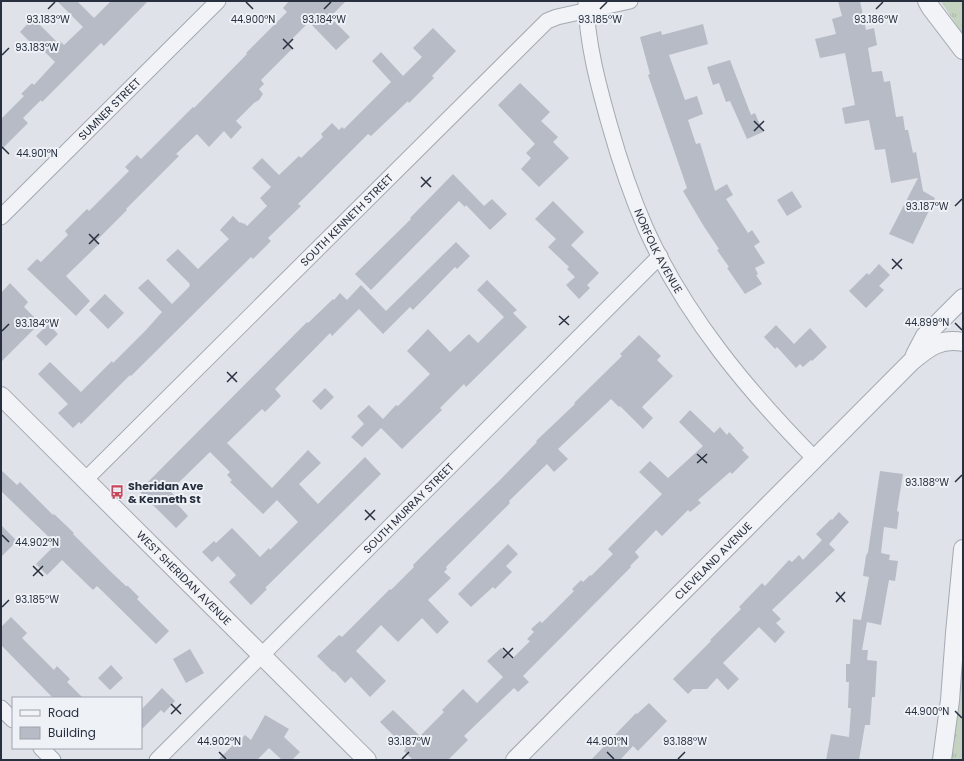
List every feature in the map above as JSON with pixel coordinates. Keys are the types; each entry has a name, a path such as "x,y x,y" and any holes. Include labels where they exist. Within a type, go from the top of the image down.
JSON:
{"street":[{"name":"SUMNER STREET","path":"1,217 218,1"},
{"name":"SOUTH KENNETH STREET","path":"85,480 536,30 547,21 586,6 630,1"},
{"path":"927,1 963,50"},
{"name":"NORFOLK AVENUE","path":"586,6 591,48 601,95 628,184 646,230 683,297 710,338 739,376 771,413 815,459"},
{"name":"SOUTH MURRAY STREET","path":"157,760 261,654 660,256"},
{"name":"CLEVELAND AVENUE","path":"912,361 925,336 963,298"},
{"name":"CLEVELAND AVENUE","path":"515,760 912,361 928,348 943,342 963,342"},
{"name":"WEST SHERIDAN AVENUE","path":"1,396 367,760"},
{"path":"942,760 950,700 963,549"},
{"path":"1,708 12,719"},
{"path":"42,749 54,760"}],"green space":[{"path":"941,1 963,1 963,35"},
{"path":"963,640 963,760 951,760"}],"building":[{"path":"57,1 77,1 94,18 111,1 148,1 104,46 101,43 42,102 41,100 23,118 28,123 1,150 1,119 24,96 21,94 32,83 34,85 55,62 36,43 34,46 20,32 33,18 58,43 60,41 64,45 83,27"},
{"path":"289,1 346,1 330,17 350,37 336,50 309,22 288,43 293,48 261,80 264,84 259,89 263,94 259,100 236,121 242,127 231,139 224,131 209,147 197,134 176,154 179,156 126,209 127,210 96,241 99,244 66,276 90,301 76,316 27,269 37,259 41,262 68,235 65,231 87,209 89,211 129,171 125,167 137,155 141,159 247,54 246,53 287,12 283,8"},
{"path":"838,1 860,1 866,30 874,28 877,45 868,48 872,72 882,71 884,82 890,81 896,117 903,116 905,130 908,130 913,153 916,152 923,191 935,198 913,244 889,234 918,178 891,183 885,149 875,150 869,120 845,124 842,108 855,105 845,53 820,58 815,39 836,34 832,19 842,16"},
{"path":"703,24 708,44 669,55 685,100 697,96 703,114 688,120 696,144 700,143 715,191 727,184 733,195 726,199 748,233 752,230 760,242 754,246 765,263 755,268 758,274 756,275 762,284 745,294 727,268 729,267 717,250 719,249 683,191 687,188 648,75 650,74 640,37 661,31 662,35"},
{"path":"433,28 456,51 432,76 434,78 409,103 408,101 371,136 368,134 298,204 301,206 268,238 271,241 253,259 251,257 131,376 130,375 81,424 79,422 73,428 58,413 68,404 38,374 50,362 81,392 112,361 113,363 162,312 138,288 148,279 172,304 190,286 190,284 166,260 178,249 198,269 229,239 220,230 233,216 240,223 244,223 247,226 267,206 260,198 271,187 252,168 262,158 279,175 299,156 301,158 323,137 321,134 332,123 339,130 342,127 344,129 391,82 372,61 381,52 403,76 422,57 413,48"},
{"path":"730,60 751,115 755,113 763,132 747,139 730,101 726,102 719,83 713,85 707,67"},
{"path":"520,83 550,112 541,121 558,137 553,142 569,158 539,187 521,169 531,158 526,153 535,144 498,105"},
{"path":"453,174 484,206 492,199 507,214 490,230 466,205 465,207 459,201 371,290 355,274 411,219 410,218"},
{"path":"792,191 802,207 787,216 777,200"},
{"path":"553,201 584,232 571,245 599,273 587,285 590,288 579,299 566,285 575,277 567,269 569,267 548,247 556,239 535,219"},
{"path":"456,242 470,256 457,269 455,267 413,310 410,307 383,334 359,309 332,336 330,333 275,389 281,396 265,412 262,409 227,443 272,488 308,450 321,463 299,484 318,504 365,457 381,474 265,588 267,589 251,605 229,582 236,575 218,556 212,562 202,552 214,541 216,543 232,528 260,557 269,548 270,550 298,522 277,500 263,514 230,482 232,480 227,475 230,472 210,452 170,491 181,502 178,505 188,516 176,528 139,491 307,322 308,323 340,293 347,300 361,285 386,311"},
{"path":"879,264 890,275 879,286 884,290 866,308 849,291 867,273 869,275"},
{"path":"487,280 517,310 513,313 527,327 466,387 464,384 440,408 442,410 402,449 381,428 362,447 351,437 364,424 357,416 369,405 383,419 430,374 407,351 428,329 450,352 469,334 478,343 504,317 477,290"},
{"path":"10,283 28,302 24,307 40,323 1,362 1,293"},
{"path":"105,294 124,313 108,329 89,310"},
{"path":"48,324 58,334 46,346 36,336"},
{"path":"776,325 794,344 810,328 827,347 812,361 811,360 803,367 800,364 796,368 777,347 775,349 764,337"},
{"path":"639,335 661,356 657,360 673,376 642,407 653,418 643,429 611,399 558,449 568,459 554,472 547,464 509,501 510,503 446,567 447,569 444,572 451,578 428,600 449,622 437,634 422,618 398,642 381,625 356,651 386,681 370,697 351,677 345,683 317,656 339,635 342,637 390,589 391,590 414,567 413,565 499,481 537,442 536,441 622,356 620,354"},
{"path":"325,388 334,397 321,410 312,401"},
{"path":"690,410 714,433 720,427 727,435 729,432 744,448 742,450 749,457 732,474 730,472 698,500 701,503 690,512 688,510 662,536 656,530 635,552 639,557 630,566 631,567 523,676 529,682 518,692 514,688 464,736 468,740 448,760 413,760 404,751 406,748 380,722 393,710 420,736 444,712 442,710 463,689 477,703 503,677 487,661 501,648 512,659 530,641 527,639 534,632 531,629 540,621 542,623 574,591 572,589 581,580 583,582 590,575 591,576 613,554 608,549 662,494 639,472 650,461 668,478 703,446 679,422"},
{"path":"1,470 17,485 20,482 53,515 54,514 74,533 73,534 111,572 139,597 137,599 169,631 156,644 97,586 93,590 62,560 47,575 36,564 56,544 1,491"},
{"path":"880,471 903,474 897,511 899,512 897,529 884,527 881,553 890,555 889,560 898,561 895,581 889,580 881,625 867,622 862,650 868,650 867,660 877,661 875,697 872,697 870,725 865,725 859,760 826,760 831,734 849,737 851,708 848,708 849,682 846,682 846,664 850,664 853,619 861,620 869,577 863,576"},
{"path":"839,512 849,522 829,544 835,550 772,610 781,619 776,623 785,632 775,643 759,627 723,663 739,679 728,690 717,678 707,689 693,689 688,694 673,679 741,609 739,607 762,583 765,586 789,560 792,562 799,555 803,560 822,540 816,534"},
{"path":"1,525 17,541 1,557"},
{"path":"508,544 518,554 506,566 512,572 495,589 493,587 471,607 458,594"},
{"path":"11,617 27,633 22,638 54,670 57,666 70,679 67,682 82,697 52,697 1,645 1,627"},
{"path":"190,649 204,673 186,683 173,659"},
{"path":"111,665 123,678 110,690 98,678"},
{"path":"162,688 175,701 164,713 161,710 142,729 142,709"},
{"path":"649,703 667,721 638,751 633,746 620,760 591,760 636,713 637,714"},
{"path":"265,715 289,729 284,737 300,752 292,760 282,760 269,748 257,760 218,760 245,735 251,740"}],"place":[{"name":"Sheridan Ave & Kenneth St","path":"117,492"}]}
